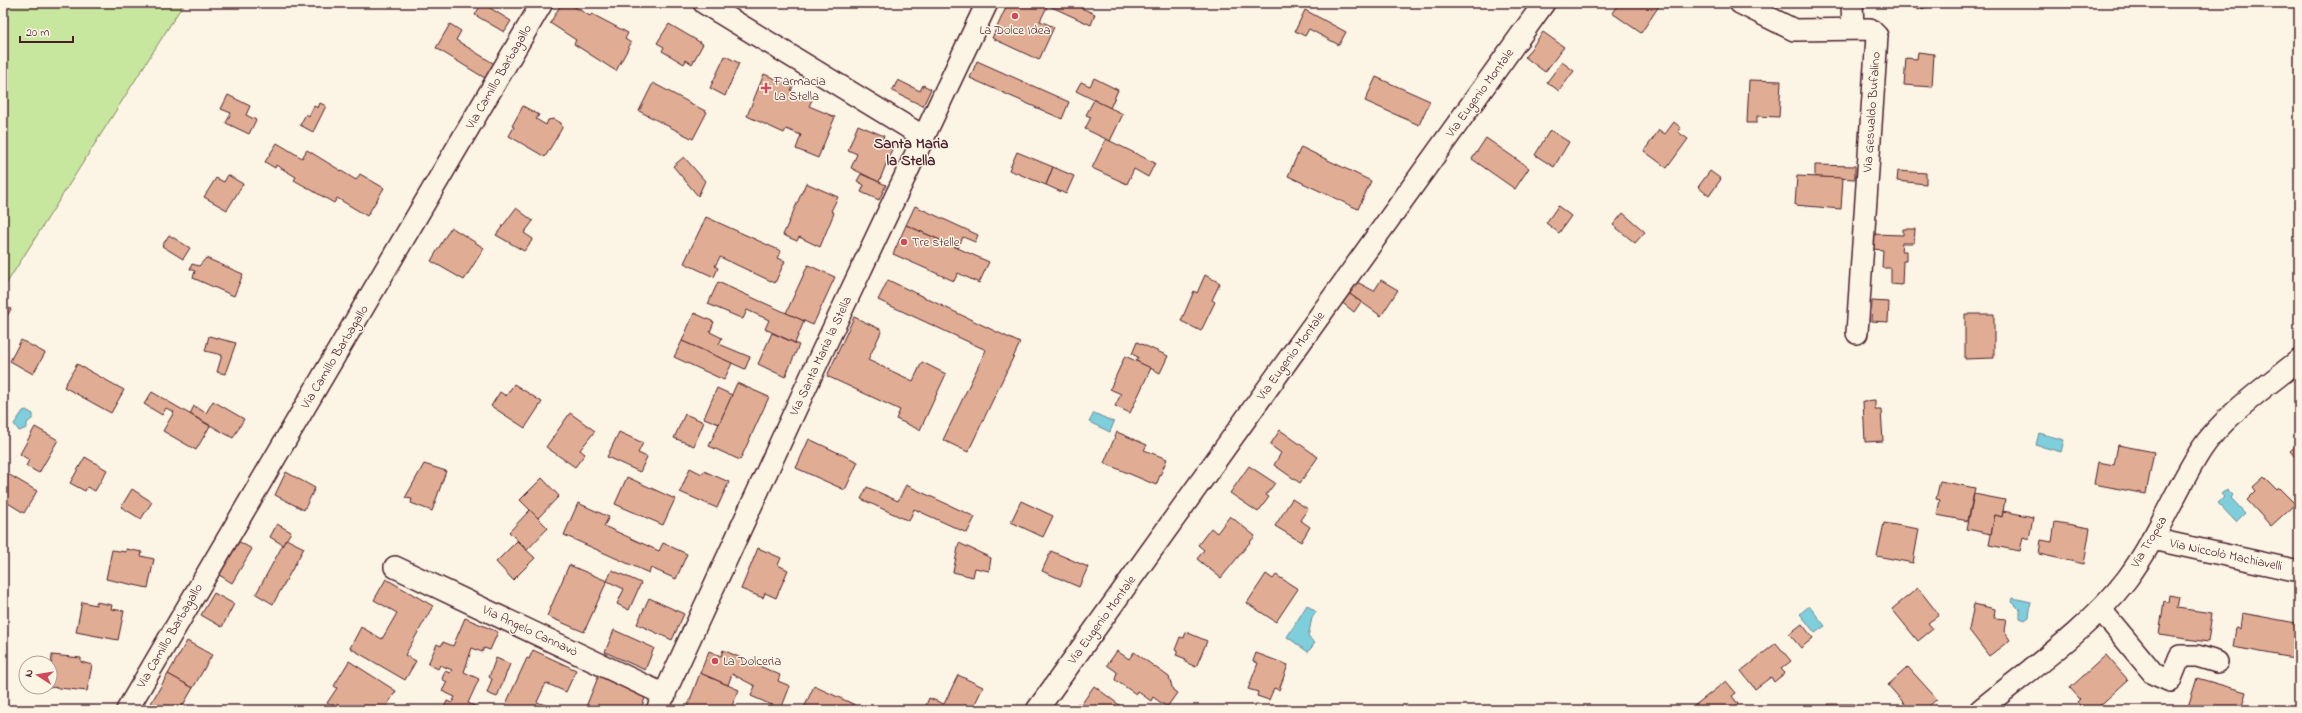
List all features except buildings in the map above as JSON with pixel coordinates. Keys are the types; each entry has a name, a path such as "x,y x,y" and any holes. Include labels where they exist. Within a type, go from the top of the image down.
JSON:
{"street":[{"name":"Via Camillo Barbagallo","path":"127,710 239,518 394,258 542,3"},
{"path":"704,3 924,137"},
{"name":"Via Santa Maria la Stella","path":"662,705 987,3"},
{"name":"Via Eugenio Montale","path":"1037,710 1544,3"},
{"name":"Via Gesualdo Bufalino","path":"1740,3 1794,30 1853,28 1870,29 1876,36 1857,333"},
{"path":"1852,3 1853,28"},
{"name":"Via Tropea","path":"1980,710 2101,610 2127,578 2152,539 2201,450 2215,432 2299,360"},
{"name":"Via Niccolò Machiavelli","path":"2152,539 2299,570"},
{"name":"Via Angelo Cannavò","path":"395,567 662,705"},
{"path":"2101,610 2154,674 2170,681 2180,656 2197,656 2217,662"}],"green space":[{"path":"3,3 184,3 3,289"}],"water":[{"path":"26,410 33,414 33,418 27,423 27,428 19,431 14,424 23,411"},
{"path":"1094,413 1114,422 1110,432 1089,422"},
{"path":"2039,433 2064,440 2061,452 2036,445"},
{"path":"2227,489 2233,495 2231,498 2245,513 2236,522 2218,503 2224,497 2221,494"},
{"path":"2013,598 2031,602 2029,617 2025,620 2020,618 2020,610 2012,602"},
{"path":"1307,605 1316,612 1312,618 1308,637 1315,643 1308,652 1287,637"},
{"path":"1809,606 1825,626 1815,633 1800,614"}],"place":[{"name":"La Dolce Idea","path":"1015,16"},
{"name":"Farmacia La Stella","path":"766,88"},
{"name":"Tre stelle","path":"904,242"},
{"name":"La Dolceria","path":"715,661"}],"district":[{"name":"Santa Maria la Stella","path":"911,152"}]}
